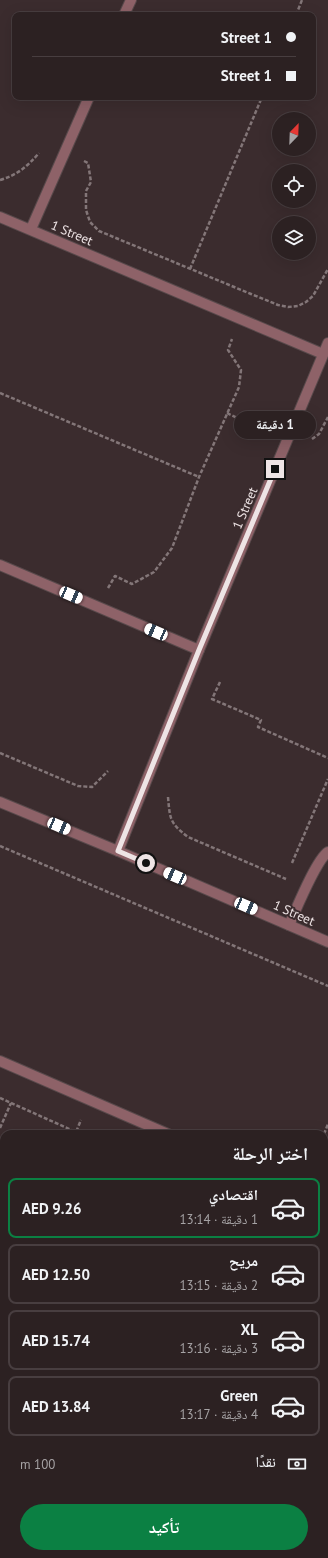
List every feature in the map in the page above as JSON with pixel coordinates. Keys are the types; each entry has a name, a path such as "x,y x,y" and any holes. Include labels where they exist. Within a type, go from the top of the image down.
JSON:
{"street":[{"path":"125,12 131,0"},
{"name":"1 Street","path":"31,229 88,100"},
{"name":"1 Street","path":"0,217 323,354"},
{"name":"1 Street","path":"118,851 199,650 328,343"},
{"path":"0,565 199,650"},
{"name":"1 Street","path":"0,802 118,851 328,942"},
{"path":"289,925 323,855 328,852"},
{"path":"0,1061 159,1130"}],"path":[{"path":"297,12 302,0"},
{"path":"190,269 261,100"},
{"path":"0,180 20,172 47,144 88,162 91,182 86,191 86,210 90,222 99,231 278,305 288,307 298,306 306,302 313,296 328,269"},
{"path":"99,607 114,576 132,584 154,572 172,548 199,477 239,387 241,370 228,350 240,319"},
{"path":"0,393 199,477"},
{"path":"227,413 287,441"},
{"path":"308,442 319,434 328,417"},
{"path":"220,682 212,699 261,720 258,727 328,758"},
{"path":"0,753 78,786 92,787 108,771"},
{"path":"291,864 328,778"},
{"path":"168,797 169,816 175,827 188,837 306,889"},
{"path":"0,846 328,986"},
{"path":"285,879 288,872"},
{"path":"0,1098 72,1130"},
{"path":"77,1130 89,1100"},
{"path":"0,1128 11,1103"}],"route":[{"path":"146,863 118,851 199,650 275,469"}]}
